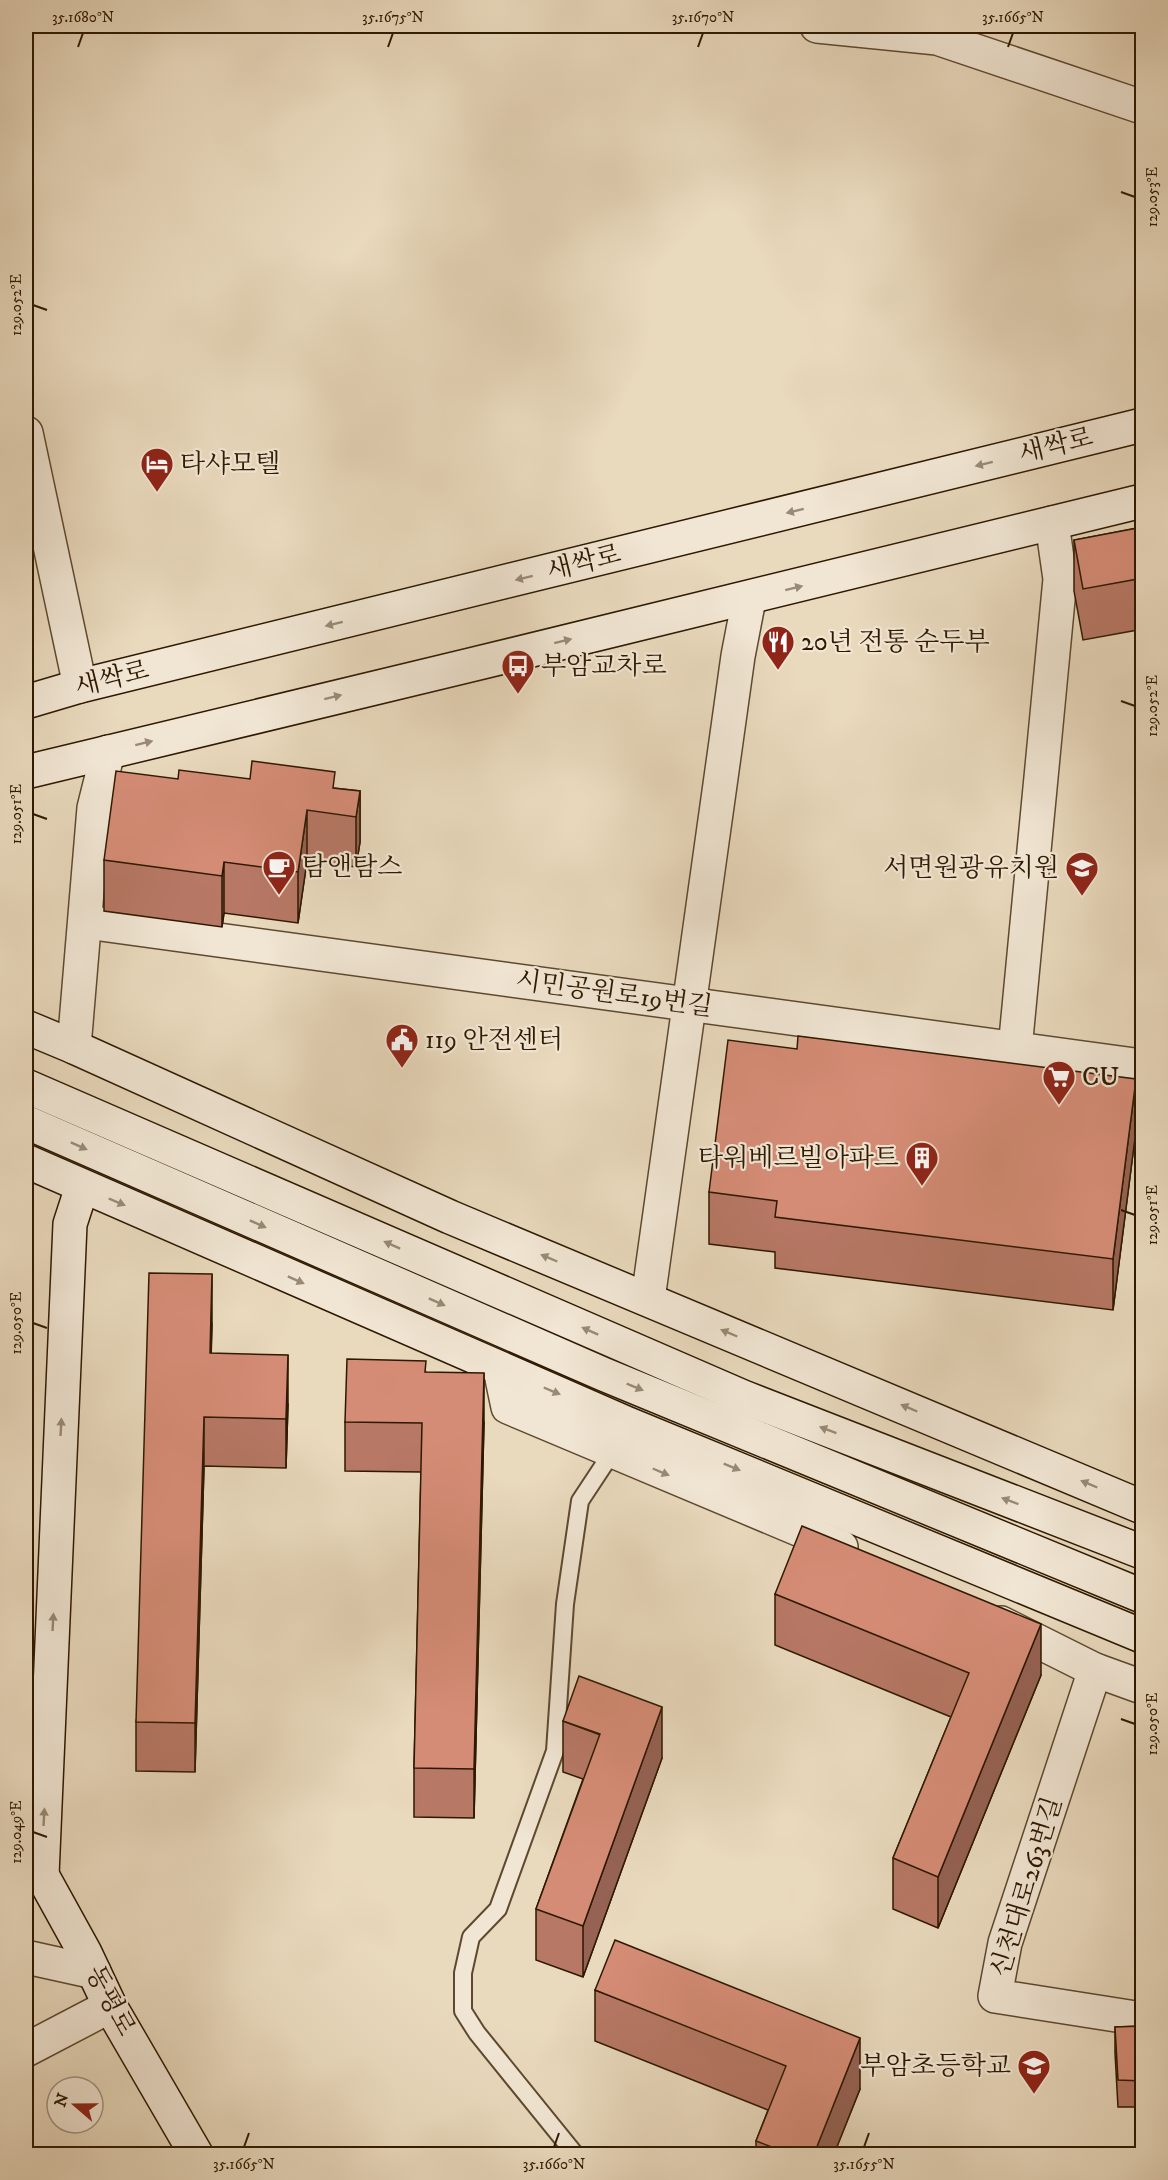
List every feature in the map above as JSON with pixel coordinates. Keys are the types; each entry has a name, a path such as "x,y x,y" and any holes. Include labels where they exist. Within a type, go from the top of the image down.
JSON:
{"main road":[{"path":"818,26 937,38 1143,106"},
{"name":"새싹로","path":"26,702 80,686 1143,425"},
{"path":"26,433 80,686"},
{"path":"26,772 608,630 749,599 1143,501"},
{"path":"1015,1049 1060,579 1052,523"},
{"path":"648,1299 738,656 749,599"},
{"path":"74,1047 94,808 108,752"},
{"name":"시민공원로19번길","path":"86,922 1143,1066"},
{"path":"26,1027 450,1217 1142,1501"},
{"path":"26,1086 743,1398 1143,1552"},
{"path":"26,1122 603,1374 1143,1596"},
{"path":"26,1161 648,1432 1143,1636"},
{"path":"42,1875 70,1224 82,1187"},
{"path":"500,1369 508,1407 866,1558"},
{"path":"971,1608 1095,1670 1143,1687"},
{"name":"신천대로263번길","path":"1095,1670 1005,1942 995,1996 1143,2019"},
{"name":"동평로","path":"26,1846 110,2006 196,2154"},
{"path":"26,1957 94,1972"},
{"path":"26,2050 110,2006"}],"lane":[{"path":"574,2154 477,2034 464,2011 463,1973 471,1937 498,1909 555,1751 564,1604 580,1501 613,1452"}],"building":[{"path":"1143,527 1143,578 1083,589 1074,540"},
{"path":"252,761 335,772 333,788 360,791 356,817 307,810 298,872 224,862 222,876 104,860 116,771 178,779 179,770 250,779"},
{"name":"타워베르빌아파트","path":"798,1036 1136,1079 1113,1259 775,1217 777,1201 709,1192 728,1040 797,1049"},
{"path":"149,1273 212,1274 210,1353 288,1355 286,1419 204,1417 195,1723 136,1722"},
{"path":"347,1359 426,1361 425,1372 484,1373 474,1769 414,1768 422,1423 345,1422"},
{"path":"802,1526 1041,1624 938,1877 893,1858 969,1673 775,1594"},
{"path":"579,1676 662,1707 583,1926 536,1909 600,1734 563,1721"},
{"path":"615,1940 860,2038 814,2154 790,2154 756,2141 786,2066 595,1990"},
{"path":"1143,2026 1143,2081 1118,2080 1115,2027"}],"place":[{"name":"타샤모텔","path":"157,493"},
{"name":"20년 전통 순두부","path":"778,671"},
{"name":"부암교차로","path":"518,695"},
{"name":"탐앤탐스","path":"279,896"},
{"name":"서면원광유치원","path":"1082,897"},
{"name":"119 안전센터","path":"402,1069"},
{"name":"CU","path":"1059,1106"},
{"name":"타워베르빌아파트","path":"922,1187"},
{"name":"부암초등학교","path":"1034,2095"}]}
